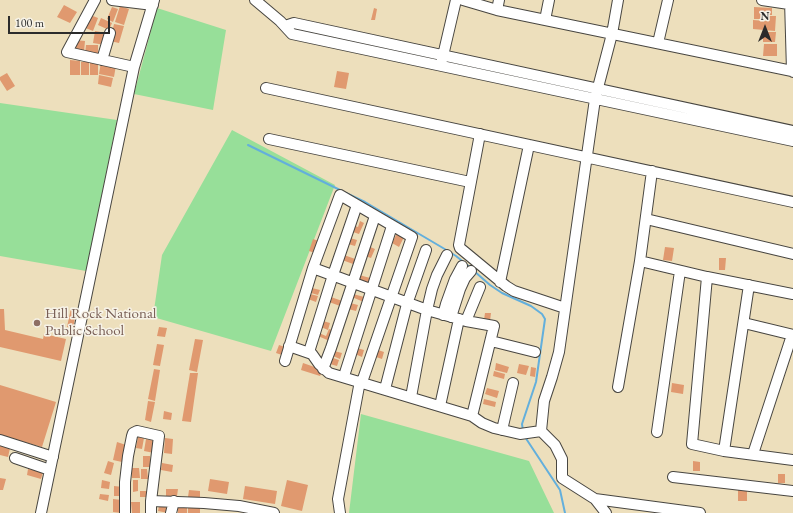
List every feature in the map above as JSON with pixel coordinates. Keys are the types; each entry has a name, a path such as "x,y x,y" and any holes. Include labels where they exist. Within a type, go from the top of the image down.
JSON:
{"street":[{"path":"95,0 67,52 134,67"},
{"path":"41,513 134,67 154,3 112,0"},
{"path":"255,0 292,34 793,141"},
{"path":"440,66 456,0"},
{"path":"463,0 498,5 545,20 792,71 789,2 762,0"},
{"path":"545,20 549,0"},
{"path":"541,432 544,401 559,352 595,99 612,34 618,0"},
{"path":"658,43 668,0"},
{"path":"285,26 294,23 444,54 793,131"},
{"path":"102,60 110,33"},
{"path":"266,88 793,202"},
{"path":"480,134 470,182 459,245 460,248 500,282 514,291 565,308"},
{"path":"269,139 470,182"},
{"path":"500,282 529,145"},
{"path":"618,387 640,262 652,171"},
{"path":"285,361 313,268 340,195 412,237 361,382 338,499 340,513"},
{"path":"309,352 357,205"},
{"path":"323,369 375,216"},
{"path":"646,219 793,254"},
{"path":"344,376 392,226"},
{"path":"385,389 408,304 426,250"},
{"path":"411,397 427,310 434,281 447,255"},
{"path":"640,262 793,294"},
{"path":"455,318 446,304 452,286 462,266"},
{"path":"313,268 408,304 455,318 494,326 472,416"},
{"path":"440,406 460,289 471,271"},
{"path":"657,432 680,271"},
{"path":"707,277 692,444 724,451 792,458"},
{"path":"724,451 749,285"},
{"path":"455,318 480,287"},
{"path":"744,323 792,335 753,454"},
{"path":"491,341 535,352"},
{"path":"289,346 309,352 323,369 329,373 344,376 472,416 487,426 523,434 541,432 555,445 562,459 562,478 595,499 606,513"},
{"path":"502,430 513,383"},
{"path":"125,513 125,482 128,456 132,436 135,432 159,436 151,501 151,513"},
{"path":"0,440 53,457"},
{"path":"15,458 50,470"},
{"path":"673,477 793,491"},
{"path":"595,499 700,513"},
{"path":"151,501 174,501 204,508 270,513"},
{"path":"171,513 174,501"}],"green space":[{"path":"157,8 226,30 213,110 134,94"},
{"path":"0,103 117,120 86,271 0,256"},
{"path":"232,130 335,185 271,351 153,317 162,255"},
{"path":"361,414 529,461 554,513 349,513"}],"building":[{"path":"64,5 77,12 70,23 57,17"},
{"path":"120,6 129,9 124,25 115,22"},
{"path":"112,7 118,9 113,22 107,19"},
{"path":"754,7 772,8 772,15 766,16 776,16 775,31 753,29 753,20 766,21 766,19 754,19"},
{"path":"374,8 377,9 375,20 371,20"},
{"path":"88,14 98,18 93,31 83,27"},
{"path":"101,18 112,23 109,30 98,25"},
{"path":"114,24 124,26 119,43 110,41"},
{"path":"95,31 107,33 105,45 93,43"},
{"path":"763,32 776,32 775,42 763,42"},
{"path":"75,40 85,41 84,52 74,51"},
{"path":"764,44 777,44 777,56 763,56"},
{"path":"86,45 98,45 98,55 85,54"},
{"path":"70,60 80,61 80,75 70,75"},
{"path":"90,61 98,62 98,75 90,75"},
{"path":"81,62 89,62 89,75 81,75"},
{"path":"101,62 116,65 114,77 99,74"},
{"path":"337,71 349,73 346,89 334,87"},
{"path":"7,73 15,86 7,91 0,80 0,77"},
{"path":"99,75 113,78 111,87 98,84"},
{"path":"360,221 364,223 359,234 353,232 355,226 358,227"},
{"path":"398,231 405,235 399,247 392,243"},
{"path":"350,238 357,240 355,246 348,244"},
{"path":"313,239 322,242 318,254 309,251"},
{"path":"368,246 375,249 371,258 365,256 366,252 371,254 367,252"},
{"path":"665,247 674,248 672,261 663,260"},
{"path":"344,255 358,260 356,265 342,260"},
{"path":"719,258 726,258 725,270 719,270"},
{"path":"359,275 374,279 372,285 357,280"},
{"path":"312,288 320,290 318,295 311,293"},
{"path":"310,294 318,296 316,302 308,299"},
{"path":"353,294 368,298 366,303 352,297"},
{"path":"331,297 345,302 343,307 329,302"},
{"path":"350,303 358,305 356,311 348,309"},
{"path":"71,308 77,309 73,328 67,327"},
{"path":"0,309 4,309 5,330 43,339 44,334 66,339 61,361 0,347"},
{"path":"485,313 491,313 490,321 484,320"},
{"path":"323,321 330,323 328,330 321,327"},
{"path":"159,327 167,328 165,337 157,336"},
{"path":"329,329 335,331 332,342 318,336 319,333 326,336"},
{"path":"195,339 203,340 197,372 189,370"},
{"path":"157,344 164,345 160,366 153,365"},
{"path":"279,345 288,348 285,356 276,353"},
{"path":"357,348 364,350 362,357 355,354"},
{"path":"378,350 384,352 382,359 376,357"},
{"path":"334,351 342,353 340,359 333,356"},
{"path":"333,358 339,360 337,366 330,364"},
{"path":"303,363 323,370 320,376 301,370"},
{"path":"496,363 509,367 507,373 495,370"},
{"path":"519,364 529,366 526,375 517,373"},
{"path":"531,367 536,368 535,377 530,376"},
{"path":"154,369 160,370 155,401 148,399"},
{"path":"494,371 505,374 504,379 493,376"},
{"path":"190,373 198,373 191,422 182,421"},
{"path":"672,383 684,385 683,394 671,392"},
{"path":"0,385 56,402 42,447 0,435"},
{"path":"487,388 499,391 497,398 485,394"},
{"path":"484,399 496,402 495,407 483,404"},
{"path":"148,401 155,402 151,422 145,420"},
{"path":"164,411 172,413 171,420 163,419"},
{"path":"138,437 144,438 142,449 136,448"},
{"path":"165,438 173,439 172,454 164,453"},
{"path":"146,439 155,441 154,453 144,451"},
{"path":"0,441 11,444 8,457 0,455"},
{"path":"117,442 126,445 122,462 113,460"},
{"path":"143,456 150,456 151,467 143,467"},
{"path":"108,461 114,463 111,475 104,473"},
{"path":"693,461 700,462 700,471 693,471"},
{"path":"162,463 173,465 172,472 161,470"},
{"path":"132,468 139,468 140,478 132,478"},
{"path":"28,469 43,472 41,479 27,475"},
{"path":"141,469 147,469 148,479 141,479"},
{"path":"778,474 785,474 785,483 778,483"},
{"path":"0,478 6,479 3,490 0,490"},
{"path":"210,479 229,482 227,494 208,491"},
{"path":"102,480 110,482 109,489 101,488"},
{"path":"133,480 138,480 138,491 133,492"},
{"path":"287,480 308,485 302,511 281,506"},
{"path":"114,486 123,487 123,496 114,496"},
{"path":"245,486 277,491 275,504 243,499"},
{"path":"738,488 747,488 747,501 738,501"},
{"path":"166,489 178,489 177,496 166,496"},
{"path":"189,490 200,491 200,498 188,497"},
{"path":"140,491 147,491 148,497 140,497"},
{"path":"100,494 109,495 108,501 99,499"},
{"path":"113,499 122,500 122,513 113,512"},
{"path":"131,502 140,502 140,513 132,513"},
{"path":"159,506 170,508 168,513 158,511"},
{"path":"187,506 187,513 178,513 178,507"},
{"path":"188,506 200,506 200,513 188,513"}],"waterway":[{"path":"248,145 342,191"},
{"path":"346,193 365,202 443,248 471,268"},
{"path":"474,271 502,293 531,306 542,314 545,319 536,382 522,424 523,431"},
{"path":"525,437 560,490 565,513"}],"place":[{"name":"Hill Rock National Public School","path":"37,323"}]}
